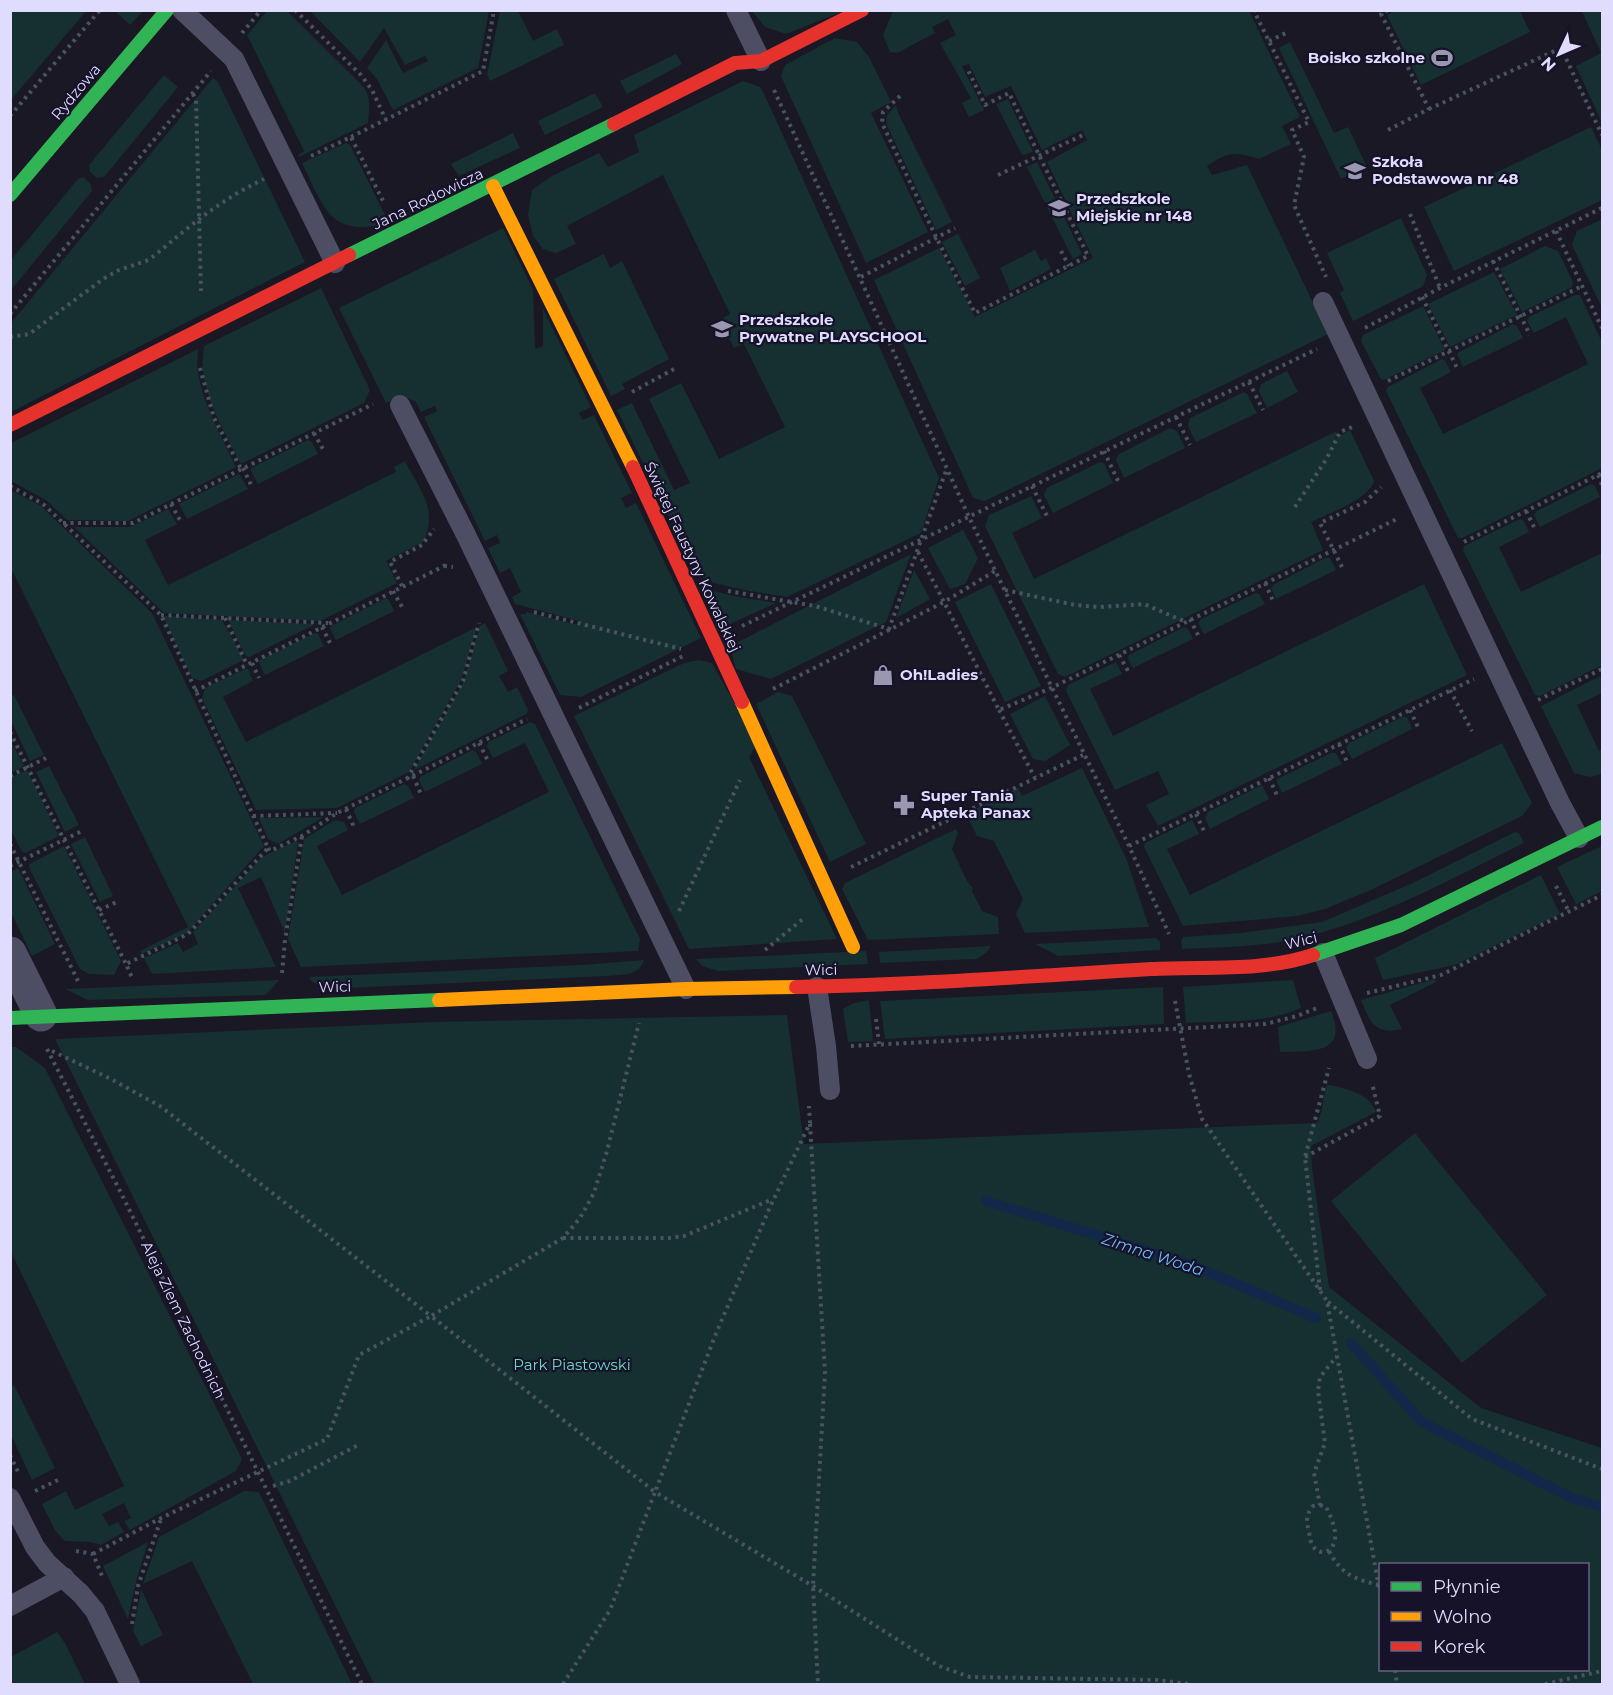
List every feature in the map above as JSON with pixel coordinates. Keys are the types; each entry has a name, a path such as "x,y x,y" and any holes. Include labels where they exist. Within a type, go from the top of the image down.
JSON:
{"street":[{"name":"Rydzowa","path":"10,195 166,10"},
{"name":"Jana Rodowicza","path":"10,424 202,327 493,186 735,63 760,61 862,10"},
{"name":"Świętej Faustyny Kowalskiej","path":"493,186 538,273 682,572 853,947"},
{"name":"Wici","path":"26,1017 686,989 873,986 1161,969 1255,966 1295,961 1401,925 1602,826"},
{"path":"10,954 26,1017"}],"lane":[{"path":"182,10 234,59 336,263"},
{"path":"736,10 760,61"},
{"path":"1327,294 1340,340 1560,803 1579,838"},
{"path":"400,405 500,604 686,989"},
{"path":"1323,953 1367,1059"},
{"path":"817,987 830,1090"},
{"path":"20,1496 35,1547 47,1563 64,1577 95,1611 130,1684"},
{"path":"10,1606 64,1577"}],"path":[{"path":"10,116 100,10"},
{"path":"295,10 361,75 372,90 386,120"},
{"path":"10,337 29,334 112,273 154,256 200,217 236,193 483,71 495,10"},
{"path":"1257,10 1254,11 1309,122 1292,130 1304,157 1294,205 1327,294"},
{"path":"1388,10 1381,14 1429,109"},
{"path":"1269,41 1286,33"},
{"path":"1388,130 1561,48 1602,135"},
{"path":"760,61 861,277 969,517 1129,846 1168,933"},
{"path":"900,96 883,112 882,123 975,313 1088,256 1009,93 986,105 967,68"},
{"path":"10,314 193,94 196,100 200,217 202,327 200,370 214,418 252,487"},
{"path":"998,175 1083,135"},
{"path":"351,137 398,232"},
{"path":"714,640 1249,381 1340,340 1602,208"},
{"path":"1410,214 1440,288"},
{"path":"861,277 955,228"},
{"path":"1556,231 1602,328"},
{"path":"1061,251 1069,266"},
{"path":"1493,261 1530,335"},
{"path":"1365,393 1582,286"},
{"path":"1422,297 1458,369"},
{"path":"628,394 674,369"},
{"path":"1249,381 1263,410"},
{"path":"63,523 133,523 380,401"},
{"path":"1176,417 1190,446"},
{"path":"1295,507 1327,458 1340,432 1352,427"},
{"path":"314,433 324,451"},
{"path":"1104,451 1118,481"},
{"path":"889,629 947,468"},
{"path":"1456,546 1600,474 1602,485"},
{"path":"10,486 43,504 160,615 270,851 302,836 338,813 479,743 553,714 691,652 500,604"},
{"path":"1032,486 1047,516"},
{"path":"1342,567 1320,523 1365,502 1381,487"},
{"path":"171,504 181,522"},
{"path":"999,710 1051,688 1419,508"},
{"path":"1526,511 1535,529"},
{"path":"402,586 390,562 422,545 434,530 435,522"},
{"path":"914,543 1035,778"},
{"path":"195,691 473,551"},
{"path":"743,705 944,602 995,571"},
{"path":"682,572 723,590 815,606 889,629"},
{"path":"407,779 463,681 489,583"},
{"path":"1265,583 1273,601"},
{"path":"1004,590 1075,605 1099,607 1144,604 1188,620 1199,637"},
{"path":"393,591 402,607"},
{"path":"160,615 330,623"},
{"path":"225,618 259,678"},
{"path":"322,627 330,643"},
{"path":"1119,654 1128,671"},
{"path":"1129,846 1496,668"},
{"path":"1516,710 1602,669"},
{"path":"1450,690 1472,731"},
{"path":"1410,710 1418,727"},
{"path":"10,732 134,981"},
{"path":"479,743 488,761"},
{"path":"1339,744 1347,762"},
{"path":"664,943 739,782 762,746"},
{"path":"823,881 1083,755"},
{"path":"10,776 46,758"},
{"path":"413,776 421,794"},
{"path":"1269,778 1277,795"},
{"path":"346,809 354,827"},
{"path":"254,816 338,813"},
{"path":"1196,814 1204,831"},
{"path":"10,866 82,831"},
{"path":"282,973 302,836"},
{"path":"10,844 79,982"},
{"path":"126,964 188,934 268,848"},
{"path":"826,1046 1265,1024 1297,1016 1343,998 1441,975 1602,895"},
{"path":"765,950 830,896"},
{"path":"99,910 117,902"},
{"path":"93,1554 161,1518 327,1439 359,1355 431,1316 563,1238 580,1218 594,1193 639,1020"},
{"name":"Aleja Ziem Zachodnich","path":"362,1684 122,1195 47,1048 160,1106 431,1316"},
{"path":"1305,1157 1380,1116 1367,1059"},
{"path":"1320,1291 1305,1157 1329,1068"},
{"path":"1190,1074 1202,1119 1327,1301 1472,1419 1602,1469"},
{"path":"808,1101 825,1372 813,1586 818,1684"},
{"path":"563,1684 610,1610 715,1336 774,1198 810,1123"},
{"path":"563,1238 684,1236 774,1198"},
{"path":"1327,1301 1379,1585 1347,1574 1337,1566 1329,1551"},
{"path":"431,1316 655,1492 813,1586 939,1666 970,1677 1158,1680 1189,1684"},
{"path":"1320,1505 1314,1473 1325,1443 1318,1391 1320,1377 1337,1356"},
{"path":"273,1486 290,1481 360,1444"},
{"path":"20,1496 60,1479"},
{"path":"1320,1505 1326,1507 1331,1515 1335,1543 1329,1551 1324,1553 1317,1551 1311,1544 1306,1521 1307,1513 1313,1506 1320,1505"},
{"path":"131,1626 138,1586 161,1518"},
{"path":"1545,1684 1602,1671"}],"green space":[{"path":"115,10 143,11 130,25"},
{"name":"Boisko szkolne","path":"1396,10 1520,11 1530,32 1421,85 1387,15"},
{"path":"10,11 86,11 11,100"},
{"path":"267,11 287,11 362,85 369,99 368,123 299,157 298,155 304,151 247,35"},
{"path":"310,11 489,11 478,68 393,110 377,79 367,68 386,40 403,73 428,61 425,56 405,65 384,28 360,62"},
{"path":"500,11 518,11 533,41 557,29 564,45 490,81 487,75"},
{"path":"752,11 844,11 786,34 765,27"},
{"name":"Przedszkole Miejskie nr 148","path":"893,11 1249,11 1300,117 1282,126 1291,144 1259,159 1232,154 1207,166 1212,175 1247,165 1328,334 985,501 973,498 874,280 939,248 975,317 1093,258 1047,162 1087,140 1082,130 1042,150 1011,86 985,97 969,64 962,66 984,110 969,117 962,103 971,98 940,43 956,35 948,19 932,27 935,33 897,53 890,52 883,35"},
{"path":"1582,11 1602,11 1602,123 1576,66 1601,53"},
{"path":"835,38 857,42 869,57 891,102 871,113 928,232 866,263 781,76 785,65"},
{"path":"1290,42 1334,133 1348,127 1367,167 1341,179 1279,48"},
{"path":"676,54 682,64 627,94 620,81"},
{"path":"164,75 178,87 104,177 97,178 90,172 89,165"},
{"path":"213,78 218,82 305,262 11,412 11,323"},
{"name":"Przedszkole Prywatne PLAYSCHOOL","path":"743,81 760,87 765,96 939,478 921,533 787,597 713,583 698,575 617,410 632,403 674,490 690,483 649,399 681,383 719,459 785,427 744,344 734,348 720,320 730,314 663,175 567,226 576,244 556,253 543,249 533,236 528,214 532,190 552,176 599,153 608,167 639,152 634,135"},
{"path":"595,93 603,107 545,135 538,121"},
{"path":"1008,99 1033,152 1022,155 996,104"},
{"path":"896,105 952,222 936,230 886,123 887,115"},
{"path":"1591,127 1602,150 1602,200 1454,271 1424,207"},
{"path":"513,133 520,148 459,176 451,164"},
{"path":"346,143 350,145 389,223 369,227 341,223 332,216 317,194 302,163"},
{"path":"1037,162 1082,254 1073,259 1027,167"},
{"path":"84,177 91,185 92,191 11,290 11,260 78,179"},
{"path":"1401,218 1427,275 1423,286 1353,321 1340,293 1344,290 1327,253"},
{"path":"1602,219 1602,308 1572,245 1577,231"},
{"path":"503,228 533,290 535,349 543,346 543,309 591,407 579,413 582,420 594,415 632,493 621,498 626,508 636,503 701,638 581,697 560,695 520,614 526,614 526,612 582,626 580,621 515,604 512,597 521,592 510,568 500,573 488,548 500,543 497,535 485,541 424,417 437,411 435,406 421,412 416,402 403,396 386,403 339,308"},
{"path":"958,234 980,278 965,286 942,242"},
{"path":"1545,246 1558,251 1573,282 1572,287 1522,312 1500,269"},
{"path":"1035,250 1041,261 1046,258 1051,269 1010,291 1000,268"},
{"path":"604,254 610,268 622,261 669,359 622,384 625,389 611,396 554,279"},
{"path":"1494,272 1517,315 1450,347 1428,304"},
{"path":"321,288 370,390 364,403 241,464 218,419 205,383 204,346"},
{"path":"1575,295 1580,295 1602,342 1602,468 1458,538 1386,391 1388,387 1442,359 1445,361 1451,372 1420,388 1443,434 1588,364 1566,317 1534,333 1527,321 1529,317"},
{"path":"1423,306 1445,350 1384,380 1381,379 1361,341 1363,335"},
{"path":"1513,324 1517,326 1523,338 1463,367 1457,354 1459,352"},
{"path":"198,349 197,370 204,398 236,467 128,521 67,520 46,500 11,481 11,443"},
{"path":"1287,371 1298,392 1267,408 1259,391 1261,384"},
{"path":"1244,392 1257,413 1196,442 1188,426 1190,418"},
{"path":"1170,428 1177,431 1185,448 1124,478 1116,460 1119,454"},
{"path":"1350,430 1374,481 1371,488 1357,500 1311,522 1323,550 1065,677 1058,674 985,526 989,515 1031,496 1042,518 1012,533 1034,579 1337,431 1335,439"},
{"path":"308,440 312,442 318,454 258,484 251,468"},
{"path":"405,461 426,500 429,520 423,542 386,561 397,583 320,621 164,613 74,527 130,527 168,509 177,524 145,540 168,585 396,472 394,467"},
{"path":"1100,462 1104,463 1113,483 1053,513 1044,495 1047,488"},
{"path":"239,474 248,489 187,519 179,504"},
{"path":"1591,484 1595,486 1600,497 1540,527 1534,515 1537,511"},
{"path":"11,490 41,506 152,613 264,846 187,933 142,954 140,951 188,927 11,568"},
{"path":"1520,519 1524,521 1529,532 1499,547 1521,592 1602,553 1602,665 1540,696 1535,695 1463,550 1464,546"},
{"path":"963,530 978,558 965,584 950,589 928,548"},
{"path":"911,554 886,622 771,679 736,669 731,651 738,642"},
{"path":"1325,558 1330,558 1336,570 1276,599 1271,588 1273,585"},
{"path":"914,570 930,599 896,618"},
{"path":"991,584 1041,686 1005,702 955,602"},
{"path":"1424,584 1467,675 1158,826 1146,805 1169,794 1158,771 1115,790 1066,691 1068,685 1116,662 1122,674 1090,689 1113,736"},
{"path":"707,589 733,596 776,603 717,630"},
{"path":"1256,593 1265,604 1204,634 1198,623 1201,619"},
{"path":"386,598 394,611 336,640 331,626"},
{"path":"166,616 222,620 243,658 242,661 201,681 192,678 164,618"},
{"path":"228,620 314,625 249,657 246,656"},
{"path":"485,623 508,671 499,676 508,692 517,687 528,710 526,714 414,770 464,681 480,626"},
{"path":"477,627 461,680 409,772 337,808 256,810 202,698 205,688 248,669 253,681 223,697 246,742"},
{"path":"1184,627 1188,629 1193,639 1133,668 1128,658 1129,655"},
{"path":"315,633 318,634 324,646 265,675 259,663 260,660"},
{"path":"699,660 712,663 757,744 749,757 837,939 689,949 574,716 684,663"},
{"path":"1600,676 1602,693 1577,705 1599,751 1602,750 1602,774 1590,777 1574,773 1541,706"},
{"path":"778,692 792,696 866,844 830,862 756,704"},
{"path":"14,695 44,755 30,761 11,721 11,696"},
{"path":"1045,696 1070,745 1045,761 1033,759 1010,714"},
{"path":"1402,717 1407,717 1412,729 1352,759 1346,748 1349,743"},
{"path":"530,722 535,724 640,939 638,951 301,967 288,939 304,839 335,820 344,822 348,830 317,846 342,895 549,792 525,743 493,758 487,746 488,742"},
{"path":"10,739 24,766 11,773 10,773"},
{"path":"1502,743 1532,803 1522,816 1373,889 1325,909 1297,916 1183,926 1144,847 1145,843 1192,820 1199,834 1167,849 1190,895"},
{"path":"472,750 476,752 482,764 425,792 419,780 420,777"},
{"path":"1331,753 1336,753 1342,764 1282,793 1277,779"},
{"path":"49,766 79,825 65,832 36,772"},
{"path":"1082,768 1126,858 1149,927 1025,933 1016,914 1023,899 994,841 977,836 966,814 1018,788 1022,796"},
{"path":"27,770 59,836 25,853 22,852 11,830 10,778"},
{"path":"404,784 408,786 414,798 360,824 354,812 355,808"},
{"path":"1262,785 1269,799 1210,829 1205,818 1208,812"},
{"path":"321,817 278,844 268,839 259,818"},
{"path":"956,829 958,833 952,849 967,881 973,888 972,891 982,911 998,917 999,934 868,940 842,889 845,883"},
{"path":"1515,832 1519,833 1524,843 1413,898 1355,921 1282,942 1182,949 1183,937 1241,933 1322,922 1415,882"},
{"path":"85,837 113,896 100,902 71,844"},
{"path":"298,842 285,933 261,877 238,888 276,967 152,974 144,958 178,943 183,952 198,944 193,932 262,857"},
{"path":"64,846 121,961 114,975 89,974 80,969 29,867 30,864"},
{"path":"1602,846 1602,891 1576,904 1557,867"},
{"path":"18,868 55,944 32,956 11,912 11,872"},
{"path":"1541,875 1560,914 1455,965 1383,980 1375,958"},
{"path":"1156,938 1160,942 1160,950 1058,956 1035,944"},
{"path":"991,946 977,959 880,963 879,952"},
{"path":"866,951 868,964 718,971 702,966 696,959"},
{"path":"644,960 634,972 607,976 326,989 311,981 309,977 581,965"},
{"path":"1435,979 1436,982 1390,1005 1402,1029 1380,1029 1367,1015 1361,1000"},
{"path":"279,980 266,995 88,1000 65,989"},
{"path":"1293,980 1301,1008 1259,1019 1186,1023 1183,987"},
{"path":"1163,987 1164,1024 885,1039 880,1001"},
{"path":"869,1000 873,1041 848,1042 843,1009 854,1003"},
{"path":"1331,1011 1335,1036 1331,1043 1315,1050 1280,1052 1278,1027"},
{"name":"Park Piastowski","path":"787,1015 804,1144 1317,1123 1326,1086 1330,1085 1357,1093 1368,1100 1376,1112 1311,1146 1329,1287 1481,1408 1602,1448 1602,1684 374,1684 55,1039 433,1022"},
{"path":"11,1047 16,1047 45,1068 242,1459 236,1471 130,1530 124,1521 131,1518 124,1503 102,1514 109,1526 118,1522 124,1532 101,1545 91,1542 65,1541 55,1530 42,1504 66,1491 75,1510 124,1486 11,1252"},
{"path":"1415,1133 1547,1295 1462,1363 1331,1201"},
{"path":"14,1385 55,1468 32,1480 11,1435 11,1387"},
{"path":"244,1491 259,1492 352,1684 253,1684 192,1561 143,1584 159,1537"},
{"path":"148,1542 136,1582 128,1619 103,1566"},
{"path":"141,1589 163,1635 141,1646 133,1631"},
{"path":"57,1632 65,1643 85,1684 11,1684 11,1657"}],"waterway":[{"name":"Zimna Woda","path":"986,1201 1189,1264 1316,1318"},
{"name":"Zimna Woda","path":"1351,1343 1422,1422 1570,1497 1602,1507"}],"traffic: fast":[{"path":"10,195 167,10"},
{"path":"349,255 614,124"},
{"path":"1313,955 1401,925 1602,827"},
{"path":"10,1018 439,1000"}],"traffic: slow":[{"path":"493,186 633,467"},
{"path":"742,702 853,947"},
{"path":"439,1000 686,989 796,987"}],"traffic: jam":[{"path":"614,124 735,63 761,61 862,10"},
{"path":"10,425 349,255"},
{"path":"633,467 742,702"},
{"path":"796,987 1254,966 1313,955"}],"place":[{"name":"Boisko szkolne","path":"1442,58"},
{"name":"Szkoła Podstawowa nr 48","path":"1355,171"},
{"name":"Przedszkole Miejskie nr 148","path":"1059,208"},
{"name":"Przedszkole Prywatne PLAYSCHOOL","path":"722,329"},
{"name":"Oh!Ladies","path":"883,675"},
{"name":"Super Tania Apteka Panax","path":"904,805"}]}
